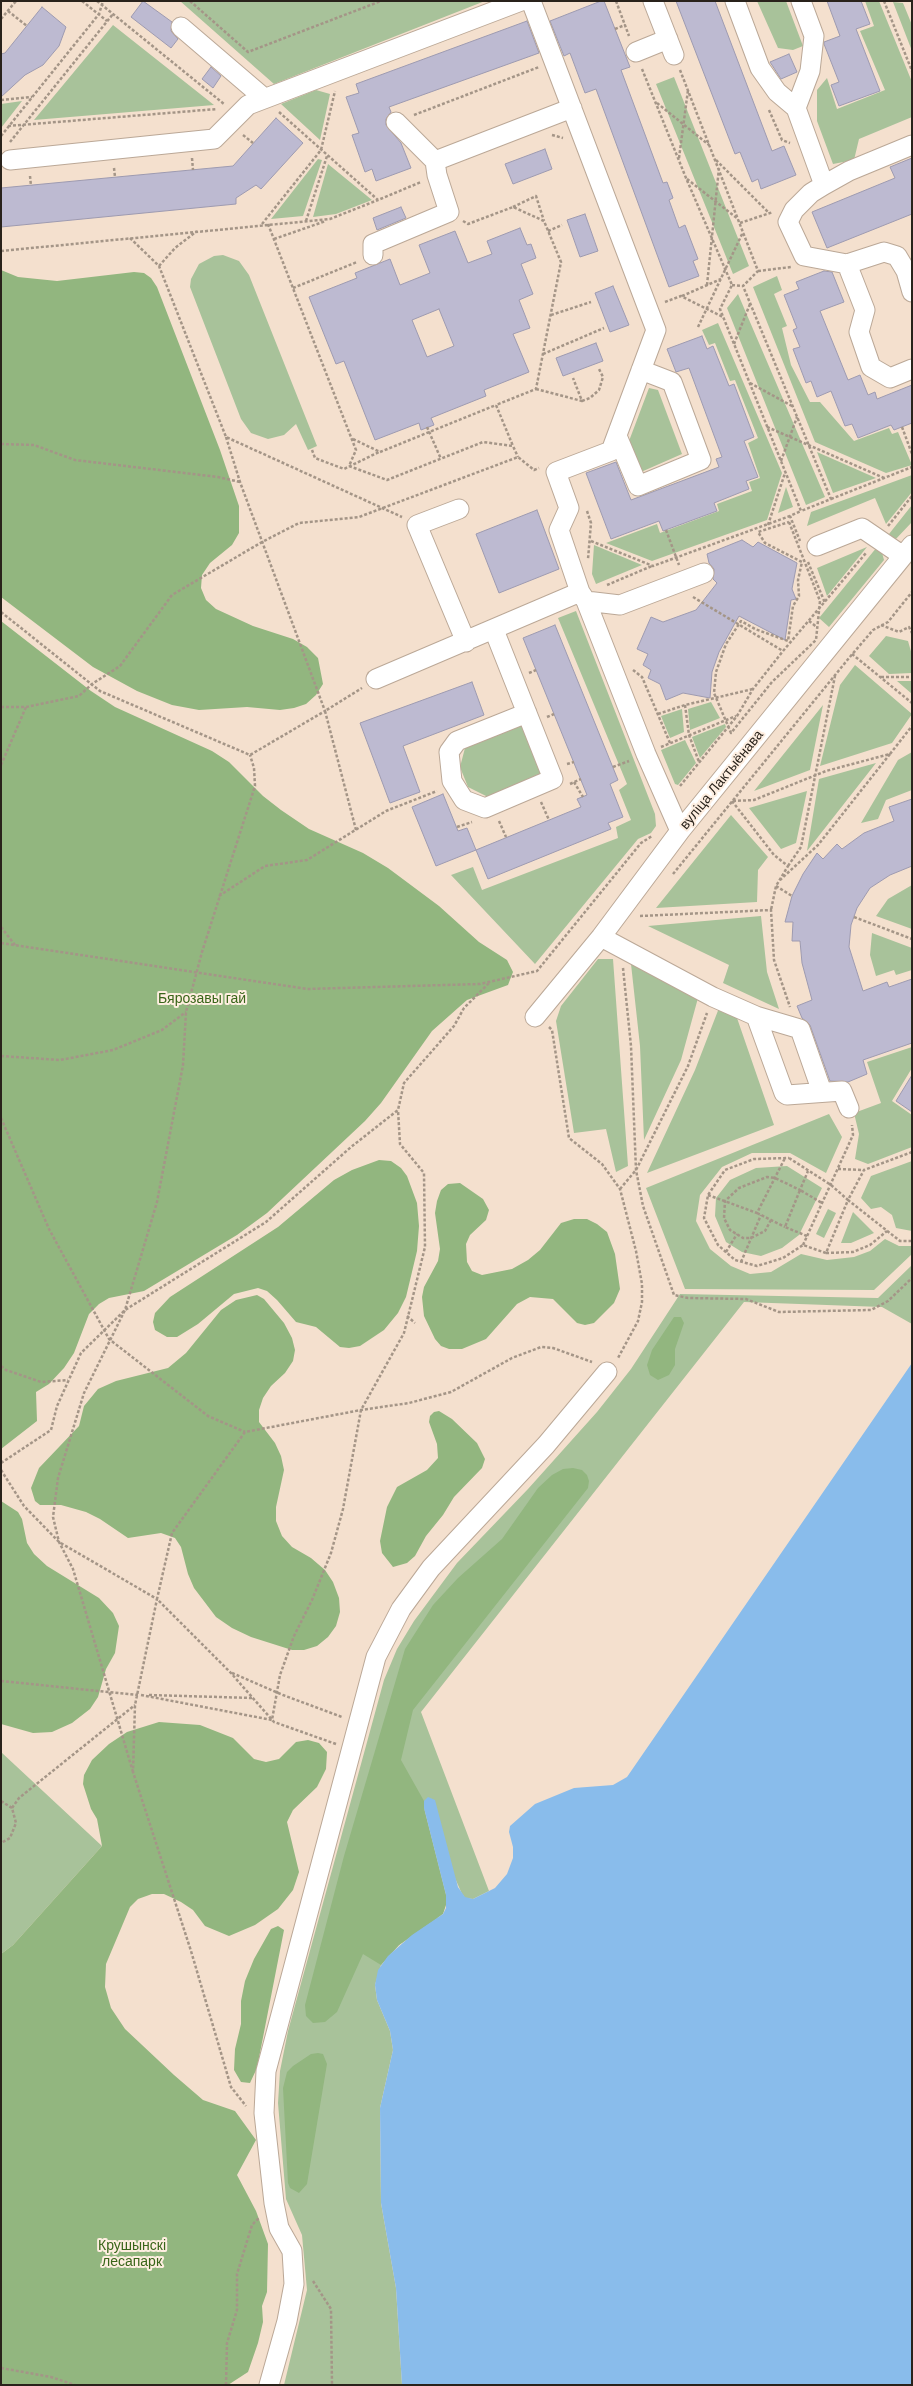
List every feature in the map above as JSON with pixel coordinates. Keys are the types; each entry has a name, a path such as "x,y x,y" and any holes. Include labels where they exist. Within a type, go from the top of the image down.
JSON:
{"street":[{"path":"8,154 214,139 247,104 521,1"},
{"path":"531,1 656,330 611,451 556,472 569,508 559,530 583,596 646,754 680,831"},
{"path":"639,60 674,54 653,1"},
{"path":"735,1 760,68 777,92 796,108 824,185"},
{"path":"796,108 810,71 814,36 801,1"},
{"path":"181,27 247,104"},
{"path":"436,168 572,108"},
{"path":"373,255 373,244 449,212 436,168 396,122"},
{"path":"912,145 849,171 811,193 794,210 788,222 804,256 847,264 884,252 897,256 906,271 912,292"},
{"path":"847,264 865,310 858,332 871,367 890,378 912,369"},
{"path":"617,436 638,486 701,460 672,382 641,370"},
{"path":"459,509 417,525 466,642"},
{"path":"817,546 862,528 878,538 908,551"},
{"name":"вуліца Лактыёнава","path":"535,1017 600,937 680,831 908,551"},
{"path":"376,679 494,630 583,596 620,605 704,572"},
{"path":"494,630 527,713 553,779 484,808 464,800 452,781 449,752 457,741 527,713"},
{"path":"600,937 713,997 756,1016 800,1029 822,1092"},
{"path":"756,1016 784,1093 791,1096 842,1091 848,1108"},
{"path":"269,2385 287,2321 294,2284 292,2251 279,2228 274,2203 264,2113 266,2071 376,1658 401,1608 415,1588 448,1548 546,1445 607,1372"}],"path":[{"path":"1,19 16,1"},
{"path":"82,1 107,21"},
{"path":"97,1 102,2 113,14 247,104 321,150 378,200"},
{"path":"190,1 248,52 381,1"},
{"path":"884,1 912,71"},
{"path":"1,136 99,14 102,2"},
{"path":"8,11 27,26"},
{"path":"8,154 24,125 113,14"},
{"path":"615,29 625,25"},
{"path":"674,54 758,271"},
{"path":"639,60 678,160 732,285"},
{"path":"396,122 554,62"},
{"path":"678,160 688,90"},
{"path":"262,224 321,150 335,91"},
{"path":"1,100 32,97"},
{"path":"656,102 709,145"},
{"path":"8,126 247,104"},
{"path":"191,155 193,170"},
{"path":"306,221 327,156"},
{"path":"715,159 769,213"},
{"path":"113,163 115,177"},
{"path":"274,239 378,200 436,168"},
{"path":"707,285 714,200 719,168"},
{"path":"29,171 31,186"},
{"path":"686,178 738,219"},
{"path":"449,212 468,224 513,207 536,196 544,221 561,262 536,389"},
{"path":"513,207 544,221"},
{"path":"1,251 262,224 330,219"},
{"path":"268,224 356,450 349,466"},
{"path":"548,231 562,225"},
{"path":"159,266 175,248 197,231"},
{"path":"698,327 743,231"},
{"path":"130,238 159,266 226,437 240,482 325,711 356,830"},
{"path":"292,288 373,255"},
{"path":"744,286 758,271 796,267"},
{"path":"648,308 682,296 721,279"},
{"path":"732,285 744,286"},
{"path":"732,285 720,309 801,512"},
{"path":"744,286 831,499"},
{"path":"682,296 723,318"},
{"path":"550,315 591,302"},
{"path":"734,345 751,304"},
{"path":"543,354 604,328"},
{"path":"312,450 315,458 344,468 536,389 582,401 590,398 599,390 603,377 599,369"},
{"path":"573,378 582,401"},
{"path":"750,383 793,406"},
{"path":"496,405 518,457 534,470"},
{"path":"780,461 797,417"},
{"path":"767,427 884,478"},
{"path":"902,427 912,454"},
{"path":"427,428 441,459"},
{"path":"226,437 384,508 417,525"},
{"path":"352,439 380,452"},
{"path":"349,466 387,480 483,442 513,446"},
{"path":"1,444 34,445 75,460 218,477 240,482"},
{"path":"1,707 26,707 79,696 92,684 120,666 172,595 262,542 299,523 359,518 518,457"},
{"path":"601,587 653,566 768,526 912,467"},
{"path":"768,526 785,473"},
{"path":"667,804 737,716 753,689 783,651 825,603 912,496"},
{"path":"790,516 825,603"},
{"path":"789,522 820,601 819,609 816,640 772,682 731,733 714,693 716,672 726,644 741,621 755,630 788,641 793,606 799,596 798,580 802,562 765,543 758,532 789,522"},
{"path":"666,530 692,596 783,651"},
{"path":"592,541 653,566"},
{"path":"672,874 852,654 873,630 888,622 912,592"},
{"path":"1,612 100,691 250,755 254,768 255,786 219,896 186,1012 184,1066 157,1202 125,1310 109,1339 84,1392 58,1478 53,1517 60,1542 73,1569 117,1718 188,1943 231,2087"},
{"path":"881,626 899,632 909,627 912,633"},
{"path":"852,654 912,704"},
{"path":"529,673 536,670"},
{"path":"800,1029 787,1000 774,960 771,910 776,886 802,847 813,777 835,675"},
{"path":"880,677 912,677"},
{"path":"250,755 376,679"},
{"path":"658,714 686,705 753,689"},
{"path":"686,705 689,735 699,762"},
{"path":"1,765 26,707"},
{"path":"547,717 554,714"},
{"path":"613,767 737,716"},
{"path":"780,880 818,845 912,726"},
{"path":"732,801 754,800 826,771 890,754"},
{"path":"567,764 574,762"},
{"path":"574,782 583,797"},
{"path":"219,896 265,866 307,860 386,811 440,790"},
{"path":"539,796 549,820"},
{"path":"732,801 774,855 788,866"},
{"path":"498,819 506,837"},
{"path":"456,827 474,821"},
{"path":"1,943 307,990 480,984 537,971 641,843 655,832"},
{"path":"776,886 792,896"},
{"path":"640,916 771,910"},
{"path":"636,922 643,911"},
{"path":"854,917 912,939"},
{"path":"1,927 15,945"},
{"path":"620,947 631,1046 636,1170 643,1206 674,1295 688,1298 746,1299 778,1312 871,1310 888,1301 912,1278"},
{"path":"272,1720 280,1675 294,1636 312,1600 331,1553 343,1509 361,1410 404,1333 407,1316 426,1247 424,1173 400,1144 398,1110 404,1083 454,1026 464,1008 490,982"},
{"path":"620,1189 636,1170 688,1066 713,997"},
{"path":"1,1056 60,1060 113,1050 162,1030 186,1012"},
{"path":"1,1118 49,1229 109,1339 208,1416 245,1432 361,1410 409,1403 451,1392 512,1358 541,1347 553,1348 581,1357 607,1372 630,1339 638,1321 642,1302 640,1267 620,1189 602,1164 569,1138 552,1030 535,1017"},
{"path":"848,1108 853,1134 831,1185 803,1245 784,1258 757,1266 741,1262 735,1260 718,1245 704,1218 708,1195 725,1170 754,1159 789,1158 831,1185 900,1241 912,1241"},
{"path":"1,1463 50,1430 57,1406 81,1353 125,1310 266,1222 351,1147 398,1110"},
{"path":"838,1169 864,1170 912,1152"},
{"path":"757,1213 785,1158"},
{"path":"826,1253 848,1200 864,1170"},
{"path":"786,1227 808,1171"},
{"path":"771,1220 765,1231 752,1238 743,1238 730,1230 724,1218 725,1201 739,1188 767,1177 775,1178 822,1203"},
{"path":"708,1195 757,1213 808,1236"},
{"path":"741,1262 761,1215"},
{"path":"803,1245 826,1253 853,1252 870,1245 887,1231"},
{"path":"726,1252 737,1234"},
{"path":"407,1316 415,1323"},
{"path":"1,1366 6,1370 41,1382 68,1380"},
{"path":"134,1772 135,1705 156,1599 172,1533 245,1432"},
{"path":"1,1470 24,1506 60,1542 156,1599 230,1672 274,1722 351,1749"},
{"path":"230,1672 277,1692 358,1722"},
{"path":"1,1681 110,1694 253,1698"},
{"path":"141,1695 272,1720"},
{"path":"12,1808 19,1798 135,1705"},
{"path":"1,1801 12,1808 15,1815 14,1831 10,1838 1,1843"},
{"path":"226,2385 227,2343 237,2310 237,2274 252,2225 274,2203"},
{"path":"309,2277 331,2309 332,2385"},
{"path":"1,2368 51,2377 75,2385"}],"green space":[{"path":"180,1 485,1 274,84"},
{"path":"757,1 786,1 803,46 793,50 778,48"},
{"path":"865,1 879,1 912,82 912,117 859,139 854,160 833,164 817,121 817,90 827,78 837,109 885,90 860,31 874,26"},
{"path":"893,2 903,3 912,25 912,51"},
{"path":"113,25 214,105 34,120"},
{"path":"674,77 749,266 733,274 656,84"},
{"path":"316,90 330,94 320,140 281,104"},
{"path":"22,101 1,128 1,104"},
{"path":"318,159 322,160 303,216 271,219"},
{"path":"328,164 372,200 336,214 313,217"},
{"path":"223,255 239,261 249,275 317,446 308,450 296,424 284,435 268,439 251,433 241,419 190,287 191,279 199,264 214,256"},
{"path":"1,270 18,277 57,281 134,272 144,273 151,278 157,287 220,450 239,506 239,533 232,545 210,563 202,575 201,588 206,600 216,609 253,626 293,639 307,647 318,658 323,684 316,695 306,704 280,710 247,707 199,710 172,705 137,691 93,667 1,597"},
{"path":"777,276 782,290 774,294 787,326 782,328 791,365 810,402 820,402 854,441 889,428 892,434 898,432 912,465 886,473 815,442 753,287"},
{"path":"738,294 825,497 806,505 727,308"},
{"path":"718,323 782,473 767,520 652,561 606,543 657,524 660,533 719,511 717,504 752,491 749,482 760,478 748,443 758,438 735,380 730,381 715,343 709,345 702,330"},
{"path":"649,388 658,390 682,454 641,472 629,441"},
{"path":"817,452 876,478 833,493"},
{"path":"912,475 912,492 886,524 875,498 807,526 811,512"},
{"path":"786,487 793,507 778,513"},
{"path":"912,505 912,522 894,541 889,534"},
{"path":"594,545 642,565 596,584 592,574"},
{"path":"867,547 827,596 817,568"},
{"path":"877,547 881,549 884,560 829,627 819,618"},
{"path":"576,611 655,814 656,826 651,833 638,839 535,964 451,875 473,867 482,890 618,838 616,827 631,820 619,790 627,784 558,618"},
{"name":"Бярозавы гай","path":"1,621 91,691 115,707 212,751 229,762 263,796 309,829 363,853 388,868 439,906 479,942 507,960 513,972 508,985 467,1000 432,1031 381,1103 365,1121 267,1213 237,1235 144,1291 109,1298 99,1304 89,1314 74,1353 64,1368 49,1384 36,1392 37,1421 1,1449"},
{"path":"886,636 908,641 912,655 912,673 889,674 869,656"},
{"path":"855,665 912,714 892,743 820,766 840,685"},
{"path":"897,681 912,681 912,694"},
{"path":"711,702 720,718 690,730 688,709"},
{"path":"823,705 810,770 754,791"},
{"path":"682,709 684,732 670,738 661,716"},
{"path":"525,723 545,774 488,797 468,787 460,767 465,748"},
{"path":"725,724 726,727 700,758 692,737"},
{"path":"685,740 696,763 678,785 675,784 661,750"},
{"path":"912,752 912,790 886,800 878,819 861,823 898,760"},
{"path":"876,763 807,851 819,779"},
{"path":"807,791 796,843 781,849 749,808"},
{"path":"731,815 768,857 758,870 757,902 656,908"},
{"path":"912,885 912,929 876,916 888,899"},
{"path":"761,916 767,972 779,1009 723,983 729,965 648,926"},
{"path":"872,933 912,948 912,970 896,975 894,970 876,976 870,955"},
{"path":"598,959 613,959 628,1166 616,1172 606,1129 574,1133 556,1021 561,1006"},
{"path":"631,964 698,998 681,1060 644,1140 640,1046"},
{"path":"719,1008 737,1018 774,1125 647,1173 695,1070"},
{"path":"912,1047 912,1068 892,1101 912,1115 912,1147 868,1164 855,1159 859,1134 854,1113 881,1103 867,1062"},
{"path":"829,1114 842,1137 826,1173 790,1153 752,1153 722,1167 700,1195 696,1221 710,1249 731,1266 750,1274 771,1272 801,1254 827,1260 854,1257 870,1251 885,1239 899,1246 912,1246 912,1254 874,1290 685,1289 646,1188"},
{"path":"379,1160 391,1161 401,1168 407,1176 417,1203 419,1226 417,1251 406,1297 398,1313 384,1330 360,1346 349,1348 340,1347 316,1327 296,1322 267,1291 258,1288 234,1294 198,1324 177,1337 167,1337 155,1330 153,1322 155,1313 170,1297 278,1227 334,1180 352,1170"},
{"path":"912,1161 912,1231 896,1228 892,1215 881,1207 871,1209 861,1198 871,1176"},
{"path":"787,1166 822,1188 799,1235 782,1248 761,1256 742,1252 726,1242 715,1216 716,1198 730,1180 756,1168"},
{"path":"460,1183 483,1199 489,1210 486,1220 470,1235 466,1244 467,1262 472,1271 482,1275 512,1269 528,1260 540,1250 561,1223 574,1219 587,1219 597,1224 607,1232 615,1254 620,1289 614,1303 594,1323 585,1325 577,1323 553,1299 530,1297 517,1304 486,1339 462,1349 449,1349 441,1346 435,1339 424,1316 422,1297 424,1287 438,1261 440,1249 435,1213 437,1201 441,1190 448,1184"},
{"path":"828,1209 836,1213 824,1238 816,1234"},
{"path":"853,1212 874,1233 851,1243 841,1243"},
{"path":"912,1265 912,1324 882,1307 744,1302 421,1712 489,1891 473,1899 465,1898 424,1808 446,1895 437,1919 399,1945 381,1965 375,1985 377,2000 390,2031 393,2050 380,2108 381,2203 396,2288 402,2385 284,2385 307,2290 302,2235 286,2199 278,2103 280,2071 288,2031 384,1680 397,1649 414,1621 457,1563 528,1489 597,1412 631,1369 680,1294 878,1298"},
{"path":"257,1295 264,1299 284,1323 292,1338 295,1350 293,1361 285,1373 271,1386 263,1398 259,1410 259,1422 275,1443 281,1456 284,1470 276,1507 276,1521 282,1536 292,1547 311,1558 325,1570 333,1582 339,1598 340,1612 336,1626 328,1637 317,1646 304,1650 292,1650 251,1637 232,1628 216,1617 194,1588 188,1574 181,1547 175,1538 161,1533 128,1538 100,1519 86,1512 61,1505 40,1505 35,1501 31,1488 39,1468 79,1426 84,1406 98,1389 116,1381 168,1368 186,1353 221,1310 236,1300"},
{"path":"674,1317 681,1317 684,1323 675,1349 675,1365 669,1375 658,1380 650,1375 647,1365 652,1350"},
{"path":"439,1411 452,1419 477,1443 485,1459 482,1468 454,1497 443,1515 426,1536 415,1556 407,1563 393,1567 382,1553 380,1541 387,1507 397,1487 427,1470 438,1458 437,1444 429,1422 430,1416 434,1412"},
{"path":"573,1468 582,1470 587,1475 589,1481 588,1488 413,1710 401,1760 424,1801 424,1808 446,1895 447,1902 443,1914 399,1945 381,1965 363,1954 337,2012 325,2022 313,2023 306,2016 305,2005 344,1856 405,1649 433,1605 458,1578 502,1539 538,1488 552,1475 563,1469"},
{"path":"1,1501 18,1512 22,1519 27,1543 34,1554 47,1566 99,1598 113,1613 119,1626 115,1653 106,1669 98,1697 90,1709 72,1723 52,1732 33,1733 1,1724"},
{"name":"Крушынскі лесапарк","path":"159,1722 200,1725 233,1738 254,1759 266,1762 279,1759 296,1742 308,1740 319,1743 327,1752 326,1769 317,1787 293,1810 287,1822 299,1872 293,1890 278,1909 255,1925 229,1936 205,1926 193,1910 181,1902 164,1894 152,1894 138,1899 130,1907 106,1964 105,1987 111,2008 125,2029 203,2100 235,2111 256,2140 237,2175 256,2211 268,2244 267,2292 262,2306 263,2322 258,2343 248,2372 228,2385 1,2385 1,1954 13,1945 102,1846 97,1819 91,1809 83,1784 84,1775 92,1760 109,1744 127,1732"},
{"path":"1,1752 102,1846 13,1945 1,1954"},
{"path":"278,1926 284,1930 257,2068 250,2083 241,2082 234,2070 235,2049 241,2024 241,2001 245,1981 254,1959 271,1929"},
{"path":"311,2054 323,2054 327,2064 307,2184 299,2193 290,2188 288,2183 283,2088 287,2072 293,2066"}],"water":[{"path":"912,1363 912,2385 402,2385 396,2288 381,2203 380,2108 393,2050 390,2031 377,2000 375,1985 378,1970 388,1956 412,1935 443,1914 446,1908 446,1895 424,1808 424,1801 428,1797 435,1800 458,1887 465,1897 473,1899 495,1888 507,1874 513,1858 513,1847 509,1832 510,1826 535,1804 574,1788 613,1785 627,1777"}],"building":[{"path":"143,1 172,22 171,31 178,39 171,48 131,17"},
{"path":"604,1 630,67 621,70 663,183 667,182 673,198 669,200 679,228 685,225 698,259 693,261 699,276 669,287 596,89 585,93 570,53 564,56 550,21"},
{"path":"676,1 715,1 772,151 784,146 796,175 761,189 758,179 752,182 740,152 735,154"},
{"path":"827,1 861,1 870,24 856,29 880,91 839,106 831,85 839,82 824,42 840,36"},
{"path":"42,7 66,27 59,46 43,65 25,75 1,97 1,54 5,53"},
{"path":"527,21 539,53 389,107 391,112 386,119 386,125 401,143 411,168 376,181 372,169 365,172 352,135 359,133 346,97 359,93 356,84"},
{"path":"789,54 797,72 781,79 770,62"},
{"path":"211,67 221,76 213,88 202,79"},
{"path":"276,118 303,143 261,189 256,185 236,198 236,204 1,227 1,188 233,166"},
{"path":"545,149 552,169 513,184 505,164"},
{"path":"912,158 912,214 827,248 812,212 895,178 890,167"},
{"path":"401,207 406,218 377,230 373,218"},
{"path":"585,214 598,251 580,257 567,220"},
{"path":"520,228 527,245 531,244 536,258 521,264 533,294 519,300 530,328 513,334 529,372 484,390 486,396 431,418 434,425 421,430 419,423 375,440 344,361 336,364 309,297 357,278 355,273 390,259 400,285 430,273 419,245 455,231 468,263 492,254 487,241","holes":["439,309 454,346 427,357 412,320"]},
{"path":"824,271 832,272 844,302 820,311 848,380 860,375 868,395 875,392 877,399 912,385 912,423 894,430 891,425 858,438 852,424 845,426 831,391 817,397 811,381 806,383 793,349 800,347 793,330 797,328 784,295 799,289 796,282"},
{"path":"613,286 629,325 610,332 595,293"},
{"path":"702,336 707,349 713,346 729,386 734,384 754,437 744,441 758,477 746,481 749,489 714,503 717,511 663,531 659,521 611,539 586,473 616,462 631,500 719,467 716,459 722,457 689,368 676,372 667,349"},
{"path":"596,343 603,361 563,376 556,358"},
{"path":"537,510 559,569 499,593 476,534"},
{"path":"742,540 753,547 758,542 797,563 792,589 796,599 791,600 785,640 739,616 719,652 712,672 710,698 683,693 666,700 660,684 648,678 651,670 643,665 648,654 637,649 651,617 663,622 696,610 717,583 713,579 714,569 709,563 707,554"},
{"path":"555,625 618,780 610,784 623,817 608,823 611,829 488,879 476,850 581,807 577,799 587,795 523,638"},
{"path":"472,682 484,715 403,746 420,792 390,803 360,723"},
{"path":"443,794 458,831 467,828 476,850 436,866 412,807"},
{"path":"912,799 912,866 890,875 870,888 857,908 851,925 849,947 863,991 887,982 889,987 912,979 912,1043 863,1060 867,1074 848,1082 830,1081 810,1025 802,1018 797,1006 812,1000 802,963 800,941 792,941 793,922 785,922 792,896 803,874 817,853 823,859 837,844 842,849 864,833 894,821 889,807"},
{"path":"912,1075 912,1112 896,1101"}]}
